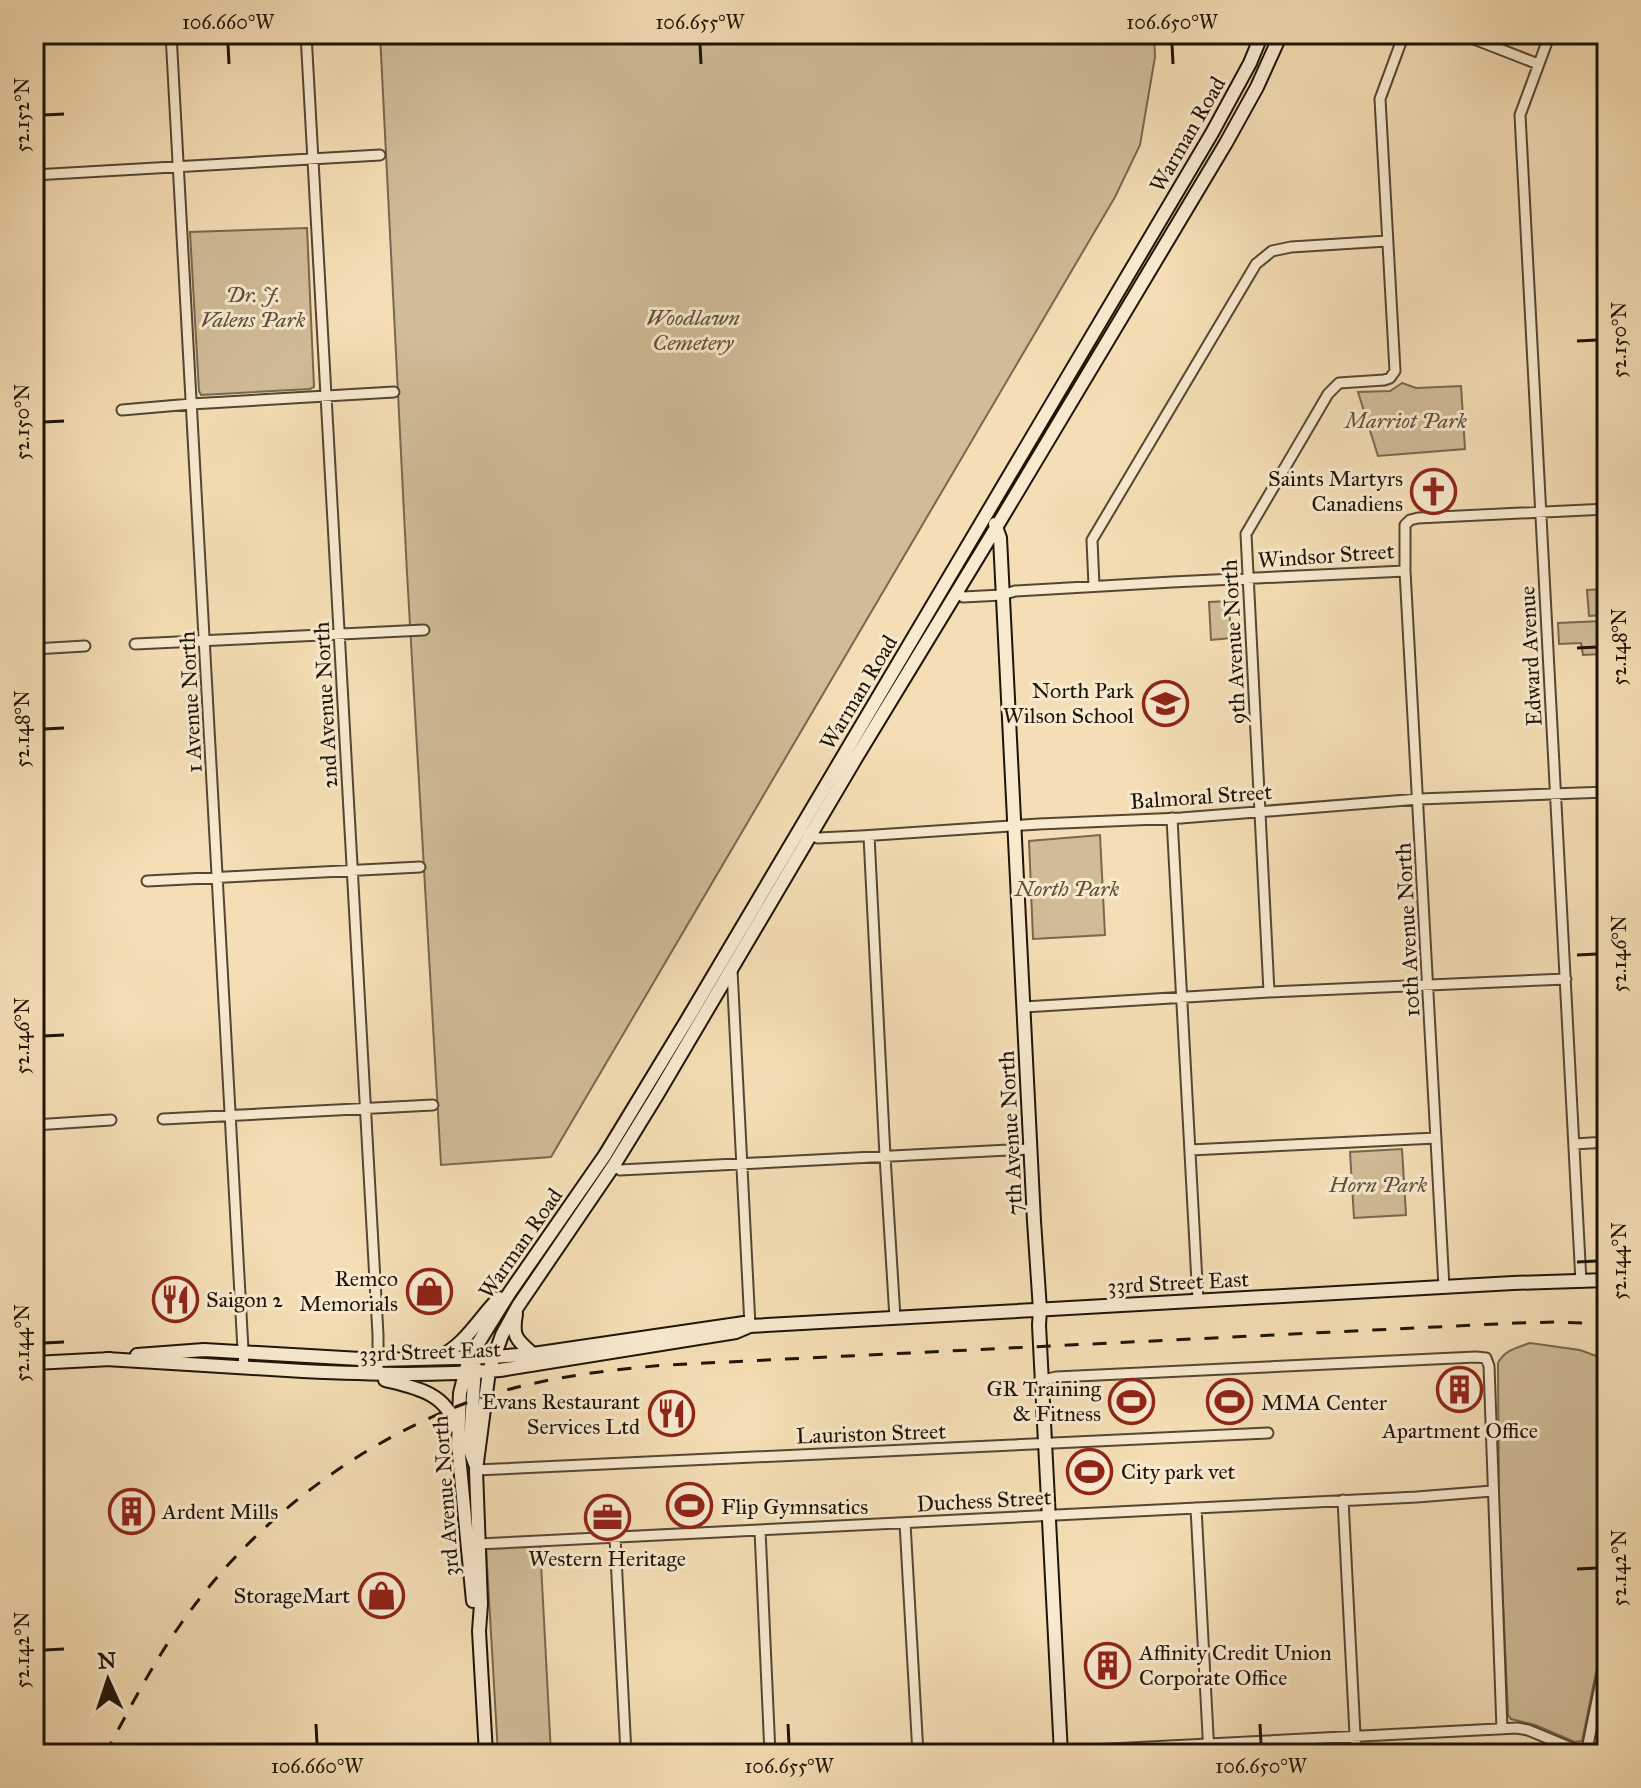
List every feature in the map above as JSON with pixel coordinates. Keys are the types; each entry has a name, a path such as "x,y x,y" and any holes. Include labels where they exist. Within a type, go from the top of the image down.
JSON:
{"main road":[{"name":"Warman Road","path":"493,1357 518,1306 614,1165 732,968 805,833 987,514 1212,133 1262,34"},
{"name":"Warman Road","path":"469,1358 485,1329 605,1155 957,592 1226,143 1257,87 1281,34"},
{"path":"987,514 997,526"},
{"name":"7th Avenue North","path":"997,526 1061,1753"},
{"path":"432,1360 448,1353 459,1343 519,1279"},
{"name":"33rd Street East","path":"34,1363 204,1350 378,1367 403,1375 489,1371 736,1332 750,1326 1607,1280"},
{"path":"518,1306 515,1336 533,1354"},
{"name":"33rd Street East","path":"106,1359 358,1373 378,1367 432,1360 533,1354 741,1322 750,1326"},
{"name":"3rd Avenue North","path":"486,1754 479,1631 481,1604 476,1470 493,1357"},
{"name":"3rd Avenue North","path":"469,1358 470,1372 459,1406 459,1466 473,1604 479,1631"},
{"path":"470,1372 470,1450 476,1470"},
{"path":"358,1373 411,1387 442,1402 453,1418 459,1466"}],"street":[{"name":"1 Avenue North","path":"171,34 244,1368"},
{"name":"2nd Avenue North","path":"306,34 378,1367"},
{"name":"9th Avenue North","path":"1269,992 1246,534 1328,394 1339,383 1384,380 1395,371 1380,99 1404,34"},
{"path":"1461,34 1538,64"},
{"name":"Edward Avenue","path":"1550,34 1520,115 1581,1282"},
{"path":"34,175 380,155"},
{"path":"1094,586 1092,540 1256,264 1272,251 1291,247 1387,241"},
{"path":"122,410 394,392"},
{"name":"Windsor Street","path":"957,592 963,597 1094,586 1405,571 1404,532 1410,520 1607,509"},
{"name":"10th Avenue North","path":"1405,571 1444,1287"},
{"path":"135,644 424,630"},
{"path":"34,649 85,646"},
{"name":"Balmoral Street","path":"805,833 818,838 869,836 1419,799 1607,792"},
{"path":"1172,818 1198,1301"},
{"path":"869,836 895,1318"},
{"path":"147,881 420,867"},
{"path":"732,968 750,1326"},
{"path":"1024,1007 1566,979"},
{"path":"163,1119 433,1105"},
{"path":"34,1125 111,1120"},
{"path":"1190,1150 1436,1138"},
{"path":"1574,1144 1607,1142"},
{"path":"614,1165 620,1170 1030,1149"},
{"path":"1043,1380 1071,1376 1486,1358 1489,1366 1502,1729"},
{"name":"Lauriston Street","path":"476,1470 1268,1433"},
{"name":"Duchess Street","path":"478,1544 1492,1491"},
{"path":"1343,1500 1356,1754"},
{"path":"1196,1508 1209,1749"},
{"path":"905,1523 918,1754"},
{"path":"760,1530 770,1754"},
{"path":"615,1537 626,1754"},
{"path":"1013,1754 1209,1749 1502,1729 1528,1730 1586,1754 1607,1652"},
{"path":"369,1754 378,1754"}],"green space":[{"name":"Woodlawn Cemetery","path":"380,34 1154,34 1155,57 1140,145 1115,197 551,1157 441,1165"},
{"name":"Dr. J. Valens Park","path":"307,228 314,387 201,395 190,232"},
{"name":"Marriot Park","path":"1402,383 1416,388 1461,386 1465,449 1378,456 1358,392 1390,391"},
{"path":"1604,589 1605,615 1589,616 1587,590"},
{"path":"1229,601 1231,638 1211,640 1209,602"},
{"path":"1601,621 1602,654 1583,655 1581,643 1559,644 1558,623"},
{"name":"North Park","path":"1100,835 1105,935 1033,939 1029,841"},
{"name":"Horn Park","path":"1402,1149 1406,1215 1354,1218 1350,1152"},
{"path":"1530,1343 1580,1350 1607,1360 1607,1618 1582,1741 1575,1742 1535,1725 1511,1719 1508,1715 1499,1511 1498,1363 1508,1352"},
{"path":"540,1544 551,1754 498,1754 486,1547"}],"railway":[{"path":"105,1754 178,1628 235,1557 267,1526 302,1496 376,1446 416,1424 508,1389 587,1374 666,1365 1516,1323 1607,1324"}],"place":[{"name":"Saints Martyrs Canadiens","path":"1434,491"},
{"name":"North Park Wilson School","path":"1165,703"},
{"name":"Remco Memorials","path":"429,1291"},
{"name":"Saigon 2","path":"175,1299"},
{"name":"Apartment Office","path":"1460,1389"},
{"name":"GR Training & Fitness","path":"1132,1401"},
{"name":"MMA Center","path":"1230,1402"},
{"name":"Evans Restaurant Services Ltd","path":"671,1414"},
{"name":"City park vet","path":"1090,1471"},
{"name":"Flip Gymnsatics","path":"690,1506"},
{"name":"Ardent Mills","path":"131,1511"},
{"name":"Western Heritage","path":"607,1517"},
{"name":"StorageMart","path":"381,1595"},
{"name":"Affinity Credit Union Corporate Office","path":"1108,1665"}]}
